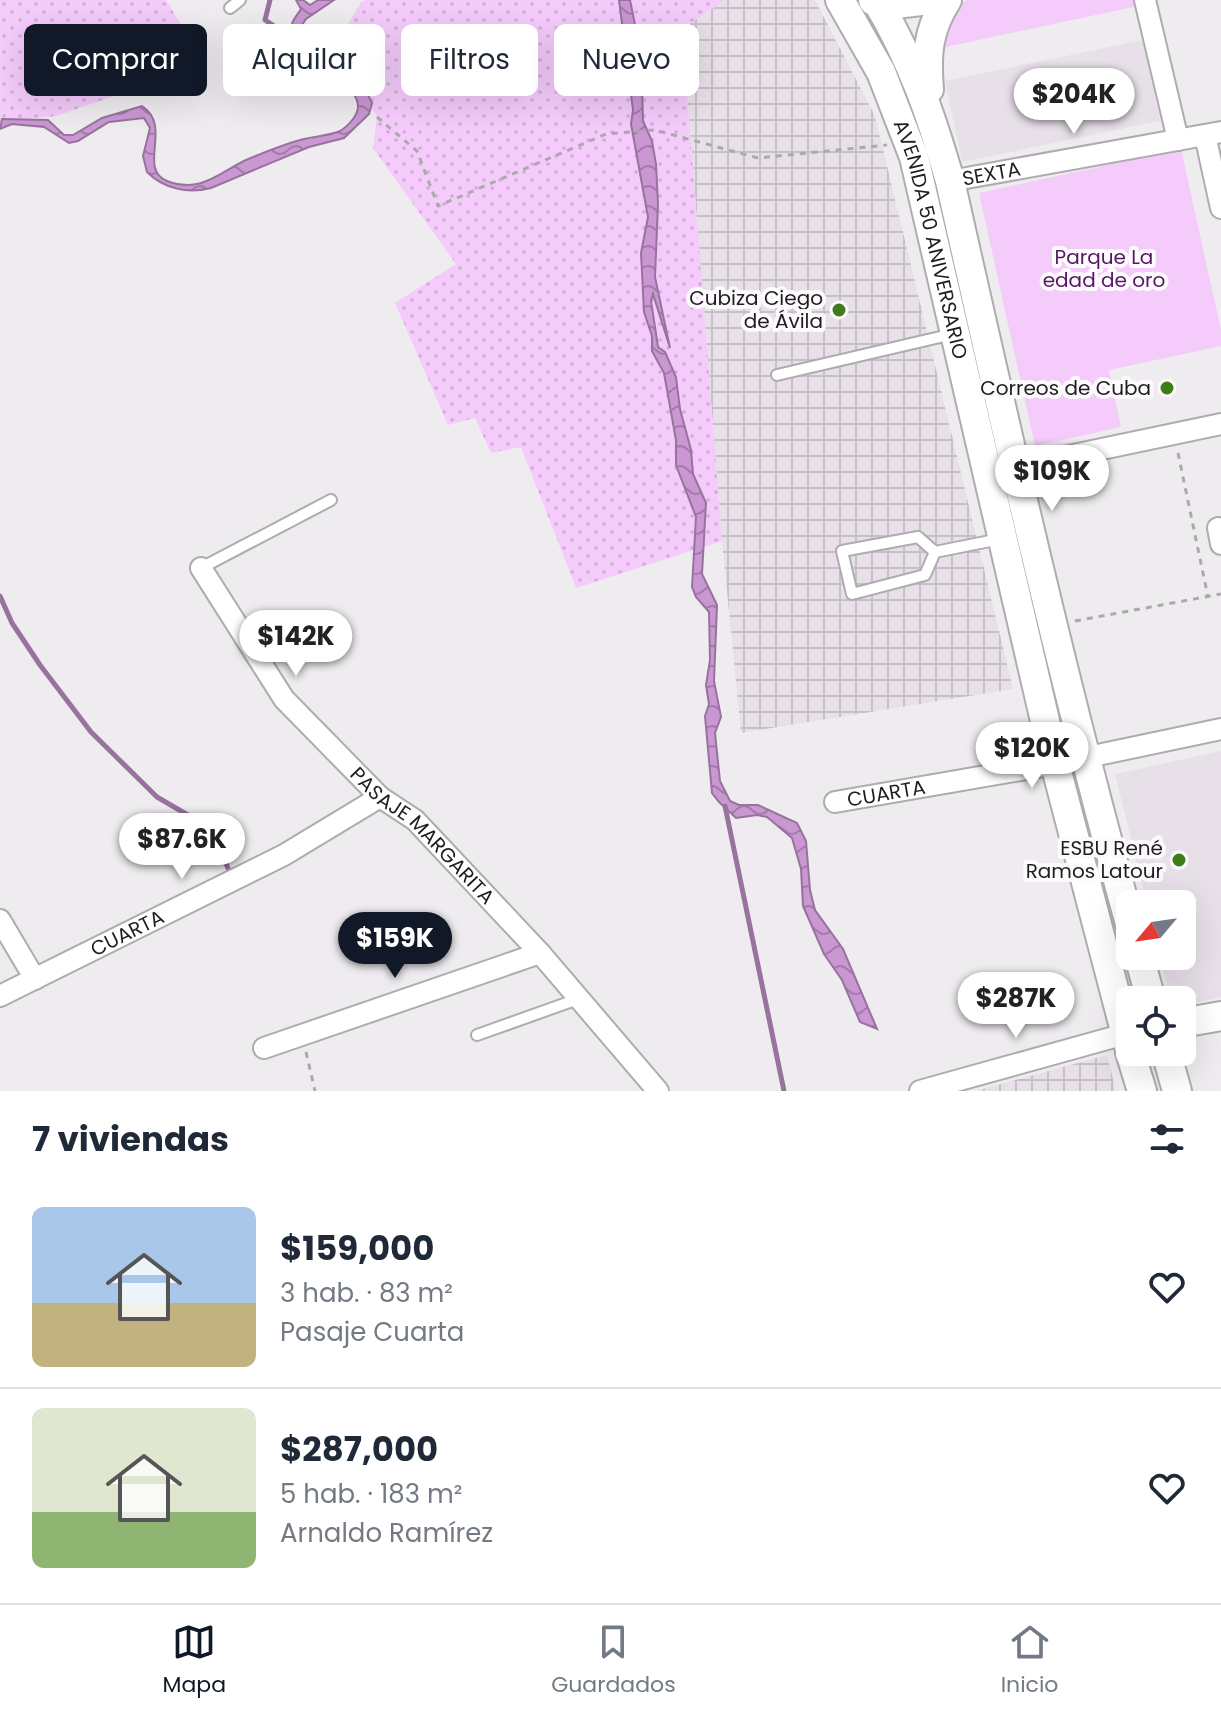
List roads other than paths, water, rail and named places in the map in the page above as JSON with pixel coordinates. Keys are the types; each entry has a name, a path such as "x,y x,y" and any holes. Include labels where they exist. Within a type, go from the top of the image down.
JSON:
{"main road":[{"name":"AVENIDA 50 ANIVERSARIO","path":"840,0 866,45 909,143 1055,764 1116,993"},
{"path":"866,45 877,1 899,4 921,0"},
{"path":"931,114 927,49 938,13 947,0"},
{"name":"AVENIDA 50 ANIVERSARIO","path":"877,1 910,61 931,114 950,181 1051,625 1121,890"},
{"path":"955,334 983,328"},
{"path":"1196,1020 1221,1016"},
{"name":"AVENIDA 50 ANIVERSARIO","path":"1135,1066 1142,1091"},
{"path":"1170,1066 1177,1091"}],"street":[{"path":"1145,0 1178,140"},
{"path":"1213,133 1221,208"},
{"name":"SEXTA","path":"950,181 1213,133"},
{"path":"986,472 1221,424"},
{"name":"PASAJE MARGARITA","path":"201,568 284,699 380,797 415,820 540,953 658,1091"},
{"name":"CUARTA","path":"835,802 1055,764 1221,729"},
{"name":"CUARTA","path":"0,996 284,855 380,797"},
{"path":"0,920 35,979"},
{"path":"264,1048 540,953"},
{"path":"920,1091 1116,1045"}],"lane":[{"path":"230,8 240,0"},
{"path":"777,375 955,334"},
{"path":"201,568 331,500"},
{"path":"918,537 935,552 925,575 852,594 842,551 918,537"},
{"path":"935,552 1002,539"},
{"path":"477,1035 578,999"}],"water":[{"path":"296,0 310,5 318,0 334,0 303,24 292,24 301,9"},
{"path":"619,0 630,0 635,24 622,24"},
{"path":"355,96 368,96 372,103 369,114 344,138 309,147 211,188 194,190 169,186 147,172 143,156 150,128 144,118 109,122 78,141 69,143 44,127 12,124 0,129 2,119 48,120 64,135 73,135 102,118 142,106 151,114 155,124 154,157 159,175 167,181 190,185 210,180 246,160 282,146 340,131 353,119 358,102"},
{"path":"631,96 642,96 643,121 652,141 656,164 655,277 670,348 653,294 651,301 658,347 665,352 676,377 693,474 706,503 702,574 717,605 714,681 721,717 715,733 720,781 730,801 739,805 758,805 797,823 806,841 815,910 843,949 877,1029 860,1022 842,980 824,954 803,906 801,869 792,838 767,817 736,818 712,793 705,716 709,704 706,685 710,660 709,612 692,587 696,517 676,465 676,440 664,373 652,351 652,336 644,312 641,253 648,217 631,124"}],"waterway":[{"path":"270,0 265,20 271,24"},
{"path":"0,596 12,623 40,665 91,732 157,797 193,818 219,847 230,873"},
{"path":"725,806 784,1091"}],"place":[{"name":"Cubiza Ciego de Ávila","path":"839,310"},
{"name":"Correos de Cuba","path":"1167,388"},
{"name":"ESBU René Ramos Latour","path":"1179,860"}],"park label":[{"name":"Parque La edad de oro","path":"1104,268"}]}
